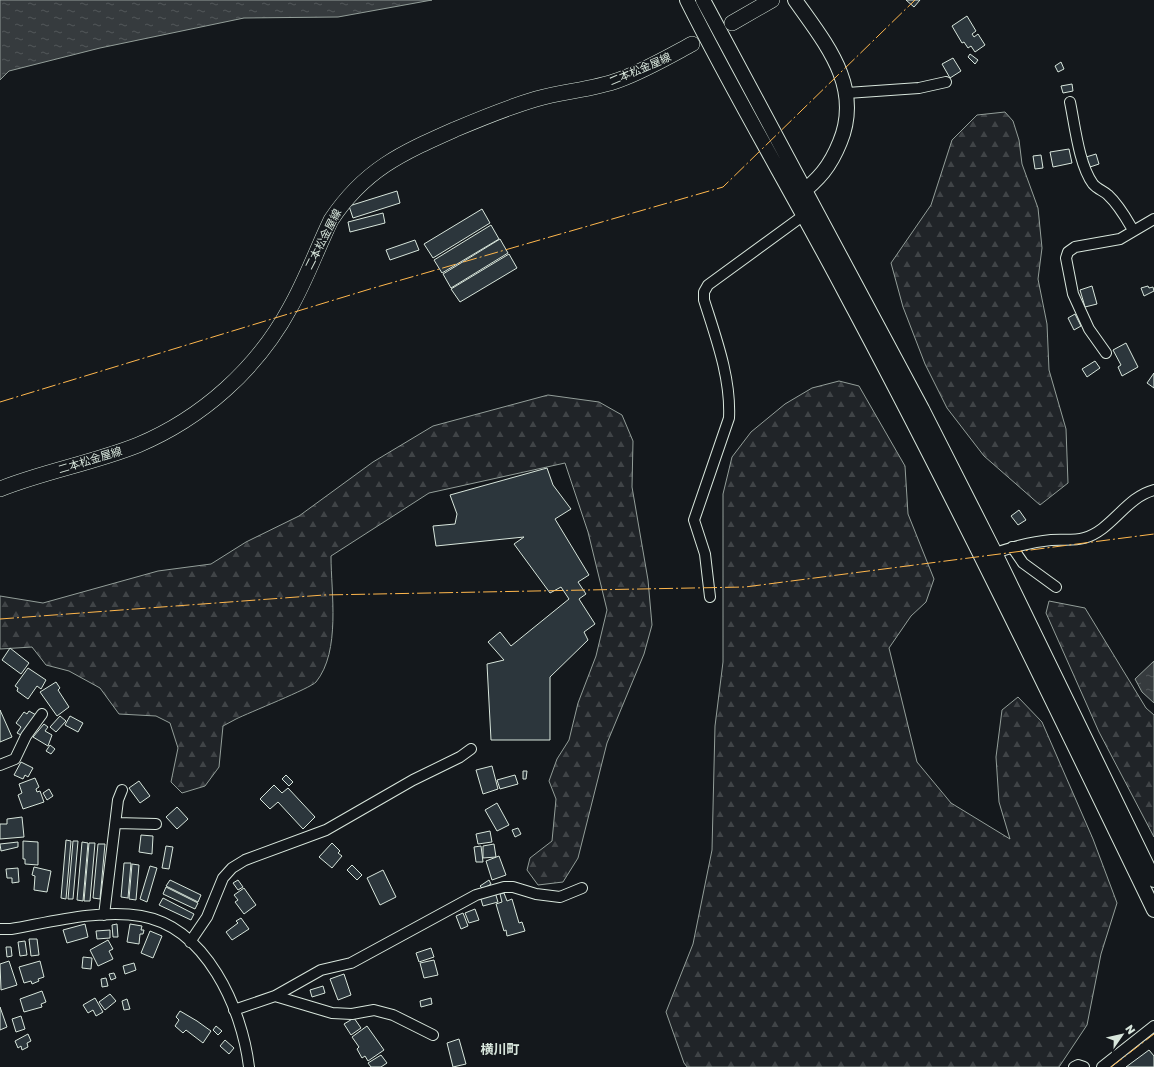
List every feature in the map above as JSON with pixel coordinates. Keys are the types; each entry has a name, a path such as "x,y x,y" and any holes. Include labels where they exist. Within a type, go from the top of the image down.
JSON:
{"main road":[{"path":"732,23 772,0"},
{"name":"二本松金屋線","path":"0,489 23,480 90,461 138,444 171,429 200,410 223,391 250,366 290,308 328,226 338,208 360,183 386,163 420,145 481,119 536,99 596,87 618,80 657,63 692,44"}],"street":[{"path":"687,0 922,409 995,553 1154,880"},
{"path":"795,0 835,60 846,92 848,106 844,133 836,153 825,172 800,195"},
{"path":"707,1 800,195 804,215 981,557 1154,910"},
{"path":"846,92 919,88 946,82"},
{"path":"1070,102 1080,147 1090,178 1094,185 1108,195 1119,208 1133,230"},
{"path":"710,597 705,554 694,520 729,418 730,401 719,349 704,300 704,292 708,285 804,215"},
{"path":"1106,353 1089,329 1073,294 1066,258 1068,252 1075,247 1120,239 1154,219"},
{"path":"981,557 1020,544 1052,539 1084,538 1107,524 1138,496 1154,490"},
{"path":"1012,547 1023,563 1056,587"},
{"path":"0,765 15,759 26,736 42,714"},
{"path":"190,942 207,917 223,878 232,868 245,860 326,830 413,780 460,757 470,749"},
{"path":"104,915 118,800 122,790"},
{"path":"116,823 156,824"},
{"path":"234,1010 275,996 321,970 351,963 374,952 396,937 476,895 504,887 513,887 536,894 560,897 582,888"},
{"path":"0,928 11,929 88,915 139,915 172,927 190,942 210,963 227,990 244,1038 249,1067"},
{"path":"275,996 332,1013 352,1014 374,1010 393,1015 433,1035"},
{"path":"1102,1067 1154,1026"},
{"path":"1074,1067 1078,1065 1084,1067"}],"green space":[{"path":"1005,112 1013,121 1019,140 1022,164 1038,208 1042,248 1038,279 1047,324 1049,370 1066,429 1068,483 1040,505 984,456 947,408 925,364 903,307 891,263 931,205 952,140 977,115"},
{"path":"839,381 859,386 905,466 908,514 934,579 926,602 911,616 889,648 917,762 951,803 1010,839 999,802 996,757 1002,710 1018,697 1042,722 1093,839 1117,903 1101,954 1087,1025 1059,1067 687,1067 684,1063 666,1012 693,944 712,850 715,726 723,662 723,494 732,457 751,432 785,404 812,388"},
{"path":"548,395 599,402 622,415 633,441 632,487 648,580 652,625 644,654 607,743 578,858 563,882 538,885 527,870 530,858 552,841 556,799 549,781 557,759 569,740 578,703 596,656 607,610 588,532 565,463 429,493 331,556 333,604 332,638 324,669 316,682 312,685 223,726 219,767 205,786 182,793 171,782 178,748 170,723 156,716 119,714 100,688 69,671 46,665 32,647 0,649 0,596 43,603 158,571 211,564 246,542 299,516 373,462 433,426"},
{"path":"1049,601 1085,608 1146,708 1154,715 1154,837 1099,732 1046,613"}],"water":[{"path":"0,0 432,0 338,17 244,18 100,48 9,71 0,80"},
{"path":"1154,661 1154,703 1142,692 1135,679"}],"building":[{"path":"906,0 920,0 914,7"},
{"path":"967,16 976,31 972,34 974,37 978,34 985,45 975,52 971,46 968,48 964,42 962,43 952,26"},
{"path":"970,54 978,60 975,64 968,57"},
{"path":"953,58 961,71 950,78 942,64"},
{"path":"1061,62 1064,69 1058,72 1055,66"},
{"path":"1072,84 1073,91 1063,93 1061,86"},
{"path":"1069,149 1072,163 1053,167 1050,152"},
{"path":"1096,154 1099,164 1090,167 1086,157"},
{"path":"1041,155 1043,168 1035,169 1033,156"},
{"path":"397,191 400,203 353,218 349,206"},
{"path":"482,209 490,223 433,258 424,244"},
{"path":"383,213 385,223 350,232 348,222"},
{"path":"491,225 499,239 442,273 434,260"},
{"path":"500,239 508,253 451,288 443,274"},
{"path":"415,240 419,250 390,260 386,250"},
{"path":"509,254 517,268 460,302 451,289"},
{"path":"1092,286 1097,304 1085,307 1080,290"},
{"path":"1148,286 1149,288 1153,287 1154,291 1144,296 1141,288"},
{"path":"1075,314 1081,326 1074,330 1068,318"},
{"path":"1126,343 1138,367 1122,376 1118,367 1121,365 1113,350"},
{"path":"1095,361 1100,368 1087,377 1082,369"},
{"path":"1154,373 1154,388 1147,383"},
{"path":"547,468 553,485 571,509 555,519 589,575 578,582 586,594 579,599 595,624 584,632 588,640 550,677 550,740 491,740 487,664 504,660 488,642 500,632 511,646 569,599 561,587 550,593 514,544 524,537 436,546 433,526 455,524 457,514 450,495"},
{"path":"1019,510 1026,520 1018,525 1011,516"},
{"path":"10,648 29,663 21,674 2,660"},
{"path":"28,668 46,680 41,689 37,686 28,699 17,691 18,688 15,686"},
{"path":"56,682 60,688 58,690 69,707 57,716 40,692"},
{"path":"0,710 12,737 0,742"},
{"path":"29,711 36,715 21,735 17,733 21,727 16,723 24,712 27,714"},
{"path":"60,716 66,721 56,732 50,727"},
{"path":"70,716 83,723 78,732 65,725"},
{"path":"44,724 48,727 45,731 52,735 48,746 33,737"},
{"path":"50,745 55,749 51,754 46,751"},
{"path":"21,762 33,768 28,777 25,775 23,779 14,775"},
{"path":"492,766 498,789 483,794 476,770"},
{"path":"523,771 527,771 526,779 523,779"},
{"path":"286,775 293,782 289,786 282,779"},
{"path":"515,775 518,784 500,789 497,780"},
{"path":"35,778 39,787 36,789 37,792 40,791 44,802 23,809 18,795 22,793 19,784"},
{"path":"139,781 150,796 140,803 129,788"},
{"path":"274,785 282,793 288,788 315,817 303,829 278,802 270,809 260,799"},
{"path":"49,789 53,796 47,800 43,793"},
{"path":"497,803 509,825 497,831 485,810"},
{"path":"177,807 188,819 177,829 166,817"},
{"path":"22,817 24,837 0,839 0,824 7,824 7,819"},
{"path":"518,828 521,834 515,837 512,830"},
{"path":"490,831 492,842 478,844 476,834"},
{"path":"141,835 153,836 152,854 139,852"},
{"path":"66,840 71,841 66,899 61,898"},
{"path":"23,841 38,842 38,865 25,864 25,859 23,859"},
{"path":"73,841 78,841 73,899 68,899"},
{"path":"18,842 18,847 1,851 0,844"},
{"path":"82,842 88,843 83,901 77,900"},
{"path":"89,843 95,843 90,901 84,901"},
{"path":"332,843 340,851 338,853 342,856 332,868 319,857"},
{"path":"98,844 105,844 100,899 93,898"},
{"path":"494,844 496,857 483,858 483,846"},
{"path":"166,846 173,847 169,869 162,868"},
{"path":"481,846 483,862 476,862 474,847"},
{"path":"499,856 506,875 492,880 486,861"},
{"path":"124,863 131,863 128,898 121,897"},
{"path":"132,864 139,865 136,900 129,899"},
{"path":"352,865 362,875 357,880 347,870"},
{"path":"150,866 157,868 147,902 140,899"},
{"path":"34,867 51,871 47,892 34,890 35,876 32,875"},
{"path":"18,868 19,882 12,883 12,878 7,878 6,869"},
{"path":"383,870 396,897 380,905 367,878"},
{"path":"170,880 201,895 198,902 166,886"},
{"path":"238,880 243,887 238,890 233,883"},
{"path":"489,880 491,884 483,889 480,886"},
{"path":"166,887 198,903 195,909 163,894"},
{"path":"244,888 256,905 244,914 235,902 238,900 234,895"},
{"path":"495,892 498,902 483,906 480,896"},
{"path":"504,893 507,901 512,899 519,923 522,922 525,931 507,936 506,930 504,931 496,904 502,902 500,894"},
{"path":"163,898 194,914 191,920 159,905"},
{"path":"475,909 479,920 469,923 465,913"},
{"path":"463,913 468,926 461,929 456,916"},
{"path":"241,918 249,929 232,940 226,932 238,923 236,921"},
{"path":"85,924 88,937 67,943 63,930"},
{"path":"117,924 118,937 113,937 112,925"},
{"path":"130,924 142,926 141,930 144,930 143,934 140,934 139,944 127,942"},
{"path":"110,930 110,938 97,939 96,931"},
{"path":"150,931 162,936 153,958 141,953"},
{"path":"29,939 37,939 39,955 31,956"},
{"path":"108,940 113,949 109,951 113,959 98,966 90,950"},
{"path":"25,941 27,955 20,956 18,942"},
{"path":"6,947 11,947 12,956 7,957"},
{"path":"431,948 434,957 419,962 416,953"},
{"path":"83,957 92,958 91,969 82,968"},
{"path":"434,960 438,975 424,978 420,963"},
{"path":"9,961 17,985 1,990 0,964"},
{"path":"40,961 44,977 38,979 39,981 32,984 31,981 24,983 19,967"},
{"path":"134,963 136,970 125,974 123,966"},
{"path":"114,973 116,978 111,980 109,974"},
{"path":"344,974 351,995 338,1000 330,979"},
{"path":"106,978 108,986 102,987 101,979"},
{"path":"323,986 325,993 312,997 310,990"},
{"path":"42,991 46,1002 41,1004 42,1007 24,1012 20,999"},
{"path":"110,994 116,1001 105,1010 99,1002"},
{"path":"95,998 103,1012 96,1016 93,1010 88,1013 83,1005"},
{"path":"431,998 432,1004 421,1007 420,1001"},
{"path":"127,999 130,1009 124,1010 122,1001"},
{"path":"0,1007 7,1027 0,1030"},
{"path":"180,1011 211,1031 203,1043 186,1030 183,1033 175,1026 179,1020 176,1017"},
{"path":"21,1016 25,1029 16,1032 12,1019"},
{"path":"354,1018 361,1028 351,1035 344,1024"},
{"path":"216,1026 222,1031 218,1035 213,1030"},
{"path":"367,1026 384,1050 368,1061 365,1056 362,1058 357,1049 359,1047 352,1037"},
{"path":"28,1034 31,1041 27,1043 28,1047 22,1050 21,1046 18,1048 15,1041"},
{"path":"459,1039 466,1064 453,1067 447,1043"},
{"path":"225,1040 234,1048 229,1054 220,1046"},
{"path":"1149,1050 1154,1056 1154,1067 1126,1067"},
{"path":"381,1055 387,1063 381,1067 371,1067 368,1063"}],"power":[{"path":"0,402 370,289 723,187 915,0"},
{"path":"0,619 324,595 745,587 1154,534"},
{"path":"1111,1067 1154,1034"}],"district":[{"name":"横川町","path":"500,1049"}]}
